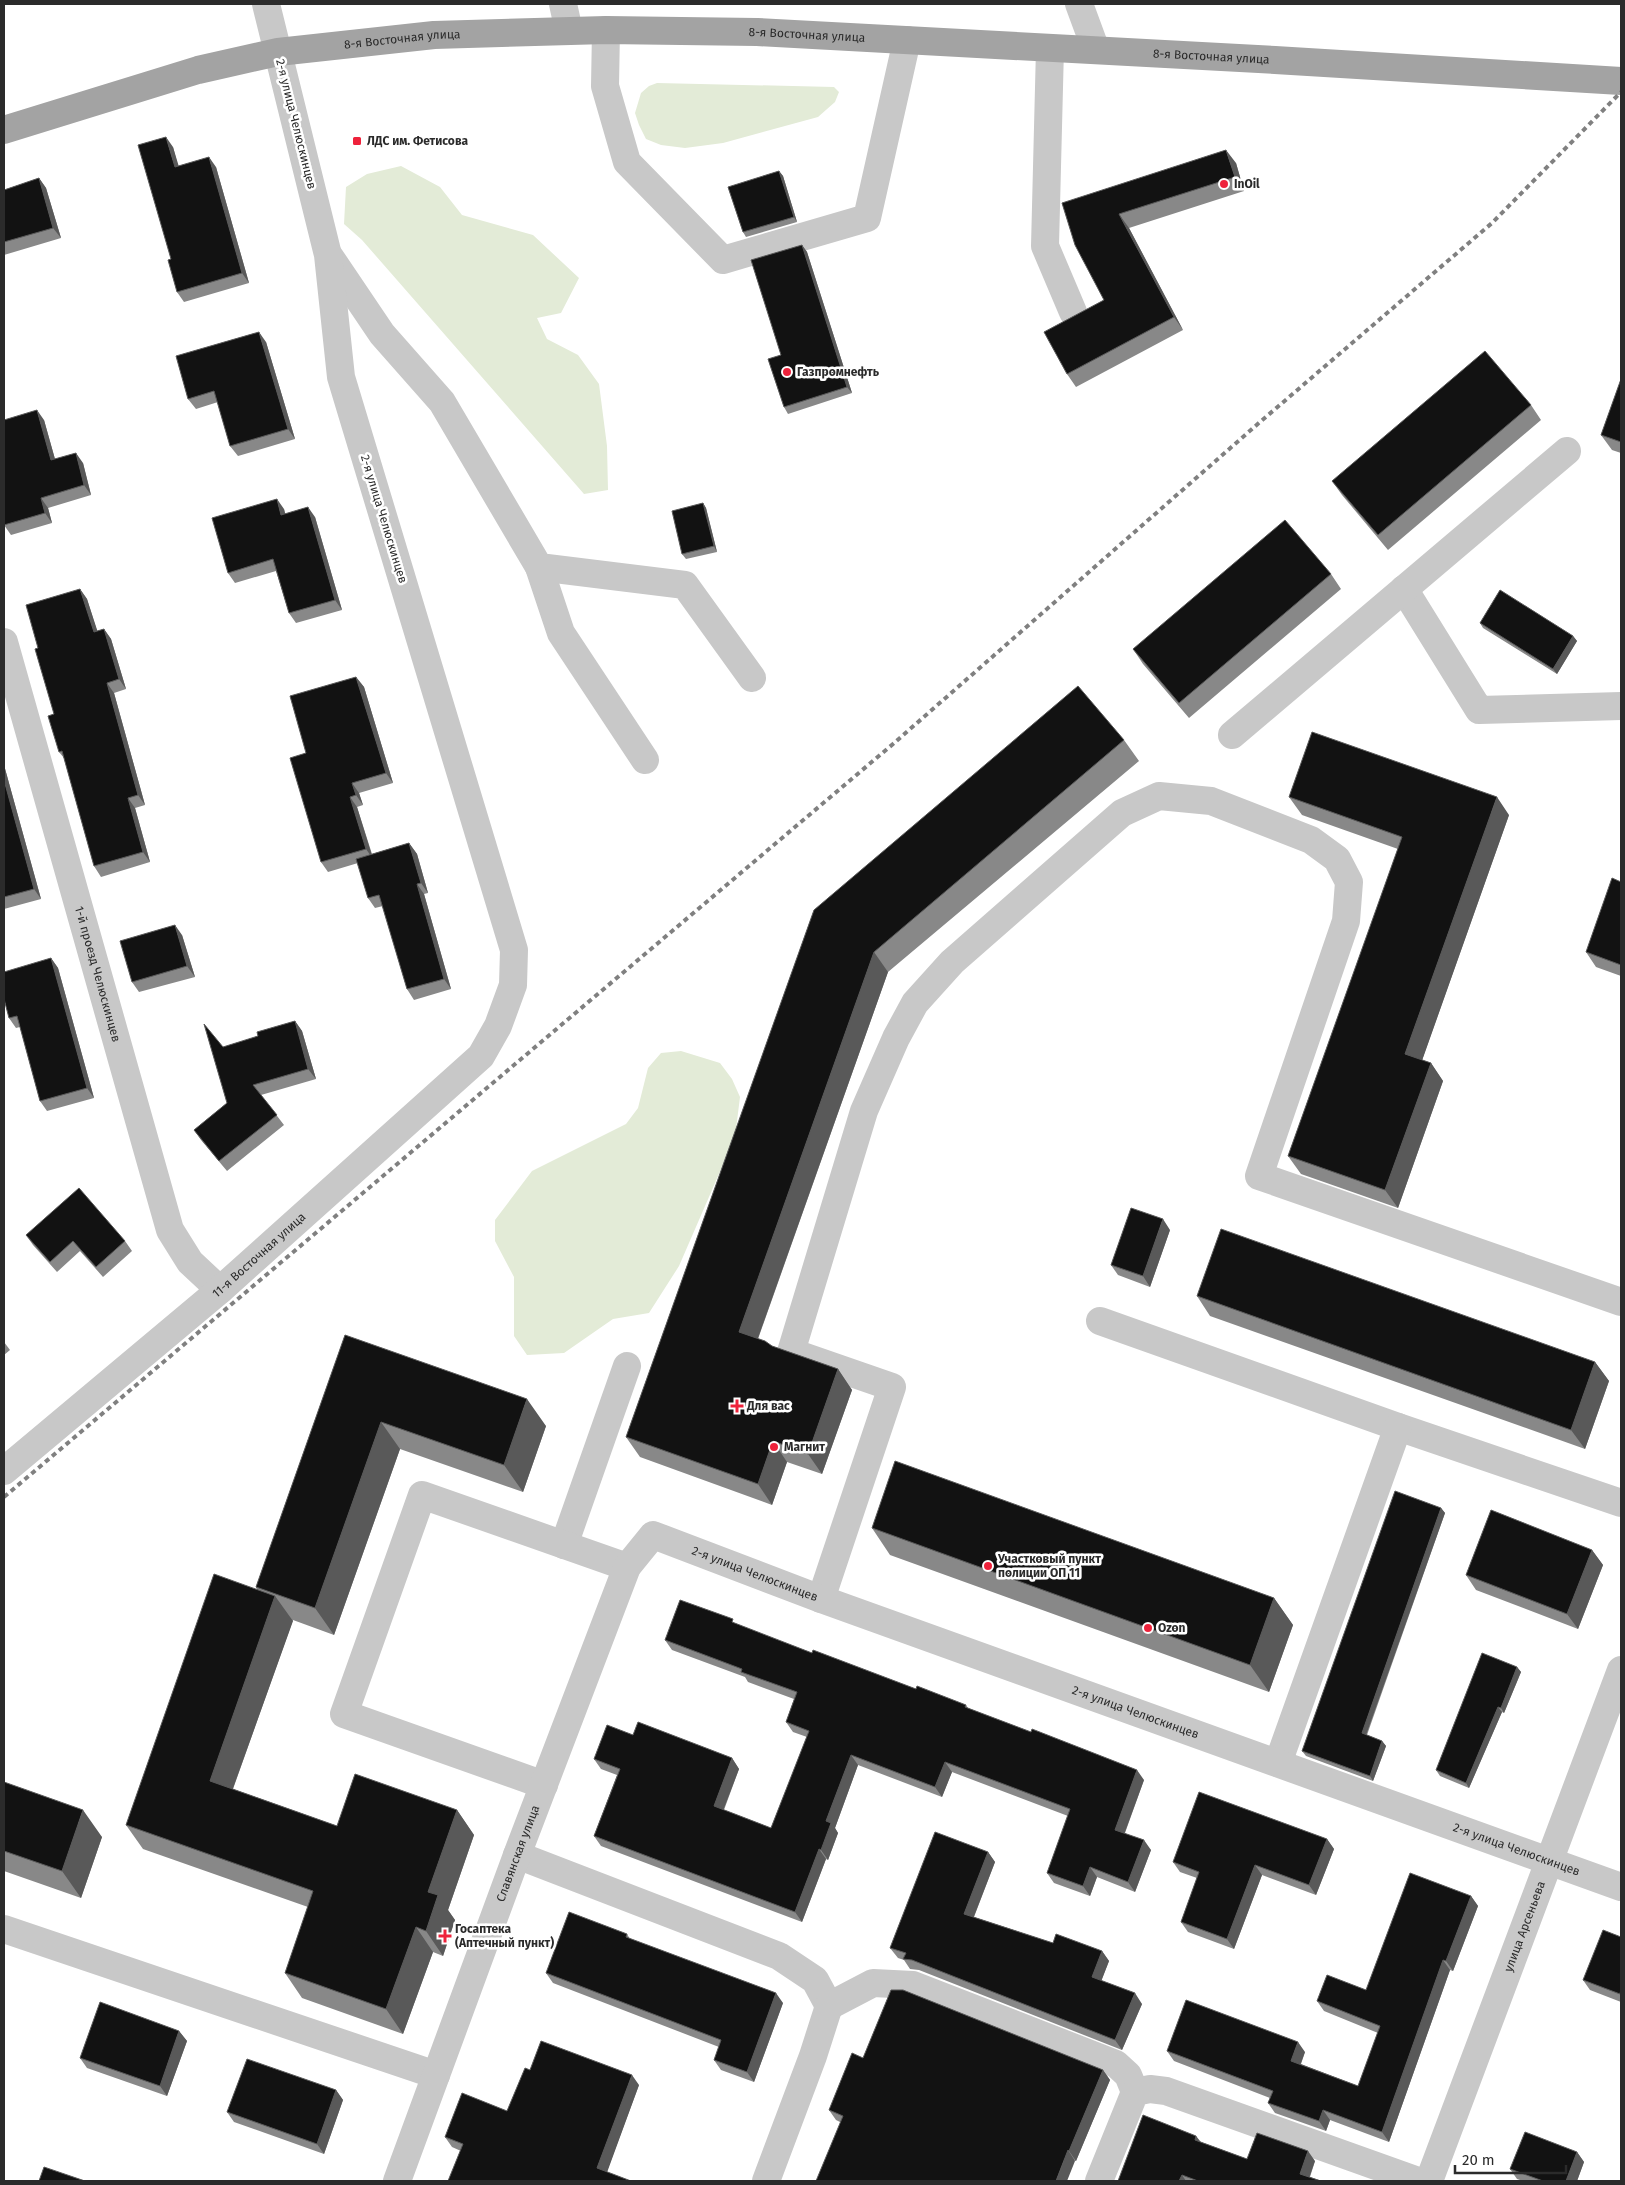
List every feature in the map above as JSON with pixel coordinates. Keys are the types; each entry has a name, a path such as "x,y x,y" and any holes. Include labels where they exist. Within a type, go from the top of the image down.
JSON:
{"main road":[{"name":"8-я Восточная улица","path":"4,130 198,70 278,52 434,35 606,30 758,32 1621,81"}],"street":[{"name":"2-я улица Челюскинцев","path":"266,4 328,255 341,377 514,950 512,985 498,1026"},
{"path":"563,4 569,31"},
{"path":"1079,4 1096,50"},
{"path":"606,30 605,86 627,162 723,260 867,218 907,40"},
{"path":"1050,48 1046,246 1073,312"},
{"path":"328,255 382,334 442,402 539,567 560,633 645,760"},
{"path":"1232,735 1568,451"},
{"path":"539,567 684,585 752,678"},
{"path":"1404,589 1479,710 1621,706"},
{"name":"1-й проезд Челюскинцев","path":"4,642 170,1230 190,1262 220,1290"},
{"path":"821,1599 892,1388 791,1352 864,1111 896,1038 915,1003 952,962 1122,813 1159,796 1211,801 1311,840 1337,859 1348,882 1346,921 1260,1176 1621,1302"},
{"name":"11-я Восточная улица","path":"4,1471 220,1290 481,1056 498,1026"},
{"path":"1100,1321 1398,1427 1621,1503"},
{"path":"564,1545 627,1366"},
{"path":"1278,1763 1398,1427"},
{"path":"544,1786 344,1714 422,1495 627,1567"},
{"name":"2-я улица Челюскинцев","path":"653,1535 821,1599 1621,1887"},
{"name":"Славянская улица","path":"397,2181 517,1855 627,1567 653,1535"},
{"name":"улица Арсеньева","path":"1429,2181 1621,1670"},
{"path":"517,1855 779,1956 815,1980 829,2006"},
{"path":"4,1929 436,2075"},
{"path":"766,2181 813,2056 829,2006 873,1983 914,1984 1116,2064 1128,2075 1135,2092 1099,2181"},
{"path":"1135,2092 1150,2089 1166,2091 1418,2181"}],"green space":[{"path":"657,83 834,87 839,92 835,102 818,117 723,143 685,148 661,145 646,139 639,125 635,113 641,93 649,86"},
{"path":"401,166 440,187 462,215 533,235 579,278 561,313 537,318 547,339 578,355 599,384 607,446 608,490 584,494 362,240 344,224 346,187 367,174"},
{"path":"681,1051 720,1063 732,1079 740,1097 735,1137 679,1266 649,1313 613,1319 564,1353 527,1355 514,1336 514,1277 495,1241 495,1220 532,1171 626,1124 638,1108 648,1068 661,1053"}],"building":[{"path":"166,137 175,167 209,157 242,273 177,292 168,260 171,259 138,145"},
{"path":"1226,150 1235,177 1119,214 1174,317 1067,374 1044,332 1104,300 1075,245 1062,203"},
{"path":"779,171 794,217 743,232 728,187"},
{"path":"39,178 53,228 4,242 4,190"},
{"path":"802,245 847,387 784,407 768,359 781,355 751,260"},
{"path":"259,332 288,429 230,446 214,391 188,399 176,356"},
{"path":"1485,351 1531,405 1378,535 1332,481"},
{"path":"1621,379 1621,442 1601,435"},
{"path":"37,410 51,460 76,453 84,485 41,498 45,513 4,525 4,420"},
{"path":"277,499 281,515 308,507 335,600 289,613 273,559 228,573 212,518"},
{"path":"703,503 714,546 682,554 672,511"},
{"path":"1285,520 1331,574 1179,703 1133,649"},
{"path":"80,589 94,632 104,629 119,679 107,683 138,795 128,798 143,852 94,866 62,751 59,752 48,716 54,714 35,649 38,648 26,605"},
{"path":"1500,590 1573,636 1553,669 1480,623"},
{"path":"356,677 386,773 352,783 356,795 350,797 366,849 321,862 290,758 306,753 290,696"},
{"path":"1078,686 1124,740 874,952 739,1332 765,1341 772,1346 838,1369 808,1454 773,1441 758,1484 626,1437 814,910"},
{"path":"1312,732 1497,797 1405,1054 1431,1063 1385,1190 1288,1156 1402,837 1289,797"},
{"path":"4,780 34,889 4,897"},
{"path":"409,843 421,883 417,884 444,979 407,989 379,895 368,898 356,859"},
{"path":"1612,878 1621,882 1621,965 1586,952"},
{"path":"175,925 187,966 132,982 120,941"},
{"path":"51,958 87,1088 40,1101 17,1016 9,1018 4,999 4,972"},
{"path":"295,1021 308,1069 253,1085 277,1115 219,1161 194,1130 227,1103 204,1024 223,1047 258,1036 257,1032"},
{"path":"79,1188 125,1241 96,1267 73,1241 50,1262 26,1235"},
{"path":"1131,1208 1163,1219 1143,1276 1111,1265"},
{"path":"1221,1229 1595,1362 1571,1430 1197,1296"},
{"path":"345,1335 527,1399 504,1465 381,1422 315,1608 256,1587"},
{"path":"895,1461 1274,1598 1250,1665 872,1528"},
{"path":"1395,1491 1441,1508 1362,1733 1382,1741 1370,1776 1302,1751"},
{"path":"1491,1510 1592,1550 1567,1614 1466,1575"},
{"path":"214,1574 275,1596 210,1781 337,1826 355,1774 457,1810 428,1892 438,1895 426,1931 416,1927 386,2009 285,1973 313,1891 126,1825"},
{"path":"680,1600 733,1619 732,1622 812,1653 813,1650 916,1689 917,1686 966,1705 965,1707 1031,1732 1032,1729 1137,1770 1115,1830 1144,1840 1128,1882 1090,1867 1083,1886 1047,1873 1070,1809 945,1762 935,1787 851,1755 826,1821 831,1823 795,1912 594,1836 620,1769 594,1759 607,1725 633,1735 638,1722 732,1758 714,1806 771,1828 809,1731 786,1722 797,1692 741,1672 742,1669 665,1640"},
{"path":"1482,1653 1517,1667 1501,1708 1498,1707 1466,1783 1436,1770"},
{"path":"4,1782 83,1810 62,1871 4,1851"},
{"path":"1199,1792 1327,1839 1309,1885 1255,1865 1227,1939 1181,1922 1199,1872 1173,1862"},
{"path":"935,1832 988,1852 964,1914 1053,1943 1056,1934 1102,1951 1092,1977 1135,1993 1115,2040 912,1960 903,1959 906,1953 890,1948"},
{"path":"1410,1873 1471,1896 1446,1961 1443,1960 1382,2132 1323,2110 1319,2121 1268,2103 1273,2091 1167,2051 1186,2000 1298,2042 1291,2061 1358,2086 1380,2026 1317,2001 1327,1975 1366,1990"},
{"path":"569,1912 627,1934 626,1937 776,1993 747,2072 714,2060 721,2040 546,1973"},
{"path":"1603,1930 1621,1937 1620,1994 1583,1980"},
{"path":"891,1990 903,1990 1103,2070 1056,2181 816,2181 843,2116 829,2110 852,2053 863,2058"},
{"path":"100,2002 179,2031 160,2086 80,2058"},
{"path":"541,2041 632,2075 597,2168 631,2181 448,2181 463,2144 445,2137 462,2093 507,2111 525,2068 530,2070"},
{"path":"247,2059 336,2090 317,2144 227,2112"},
{"path":"1143,2115 1196,2136 1195,2140 1247,2159 1257,2133 1308,2151 1300,2174 1321,2181 1198,2181 1182,2175 1179,2181 1118,2181"},
{"path":"1525,2132 1577,2152 1566,2181 1543,2181 1510,2169"},
{"path":"44,2167 85,2181 39,2181"}],"railway":[{"path":"4,1497 893,744 1260,422 1492,223 1621,92"}],"place":[{"name":"ЛДС им. Фетисова","path":"357,141"},
{"name":"InOil","path":"1224,184"},
{"name":"Газпромнефть","path":"787,372"},
{"name":"Для вас","path":"737,1406"},
{"name":"Магнит","path":"774,1447"},
{"name":"Участковый пункт полиции ОП 11","path":"988,1566"},
{"name":"Ozon","path":"1148,1628"},
{"name":"Госаптека (Аптечный пункт)","path":"445,1936"}]}
